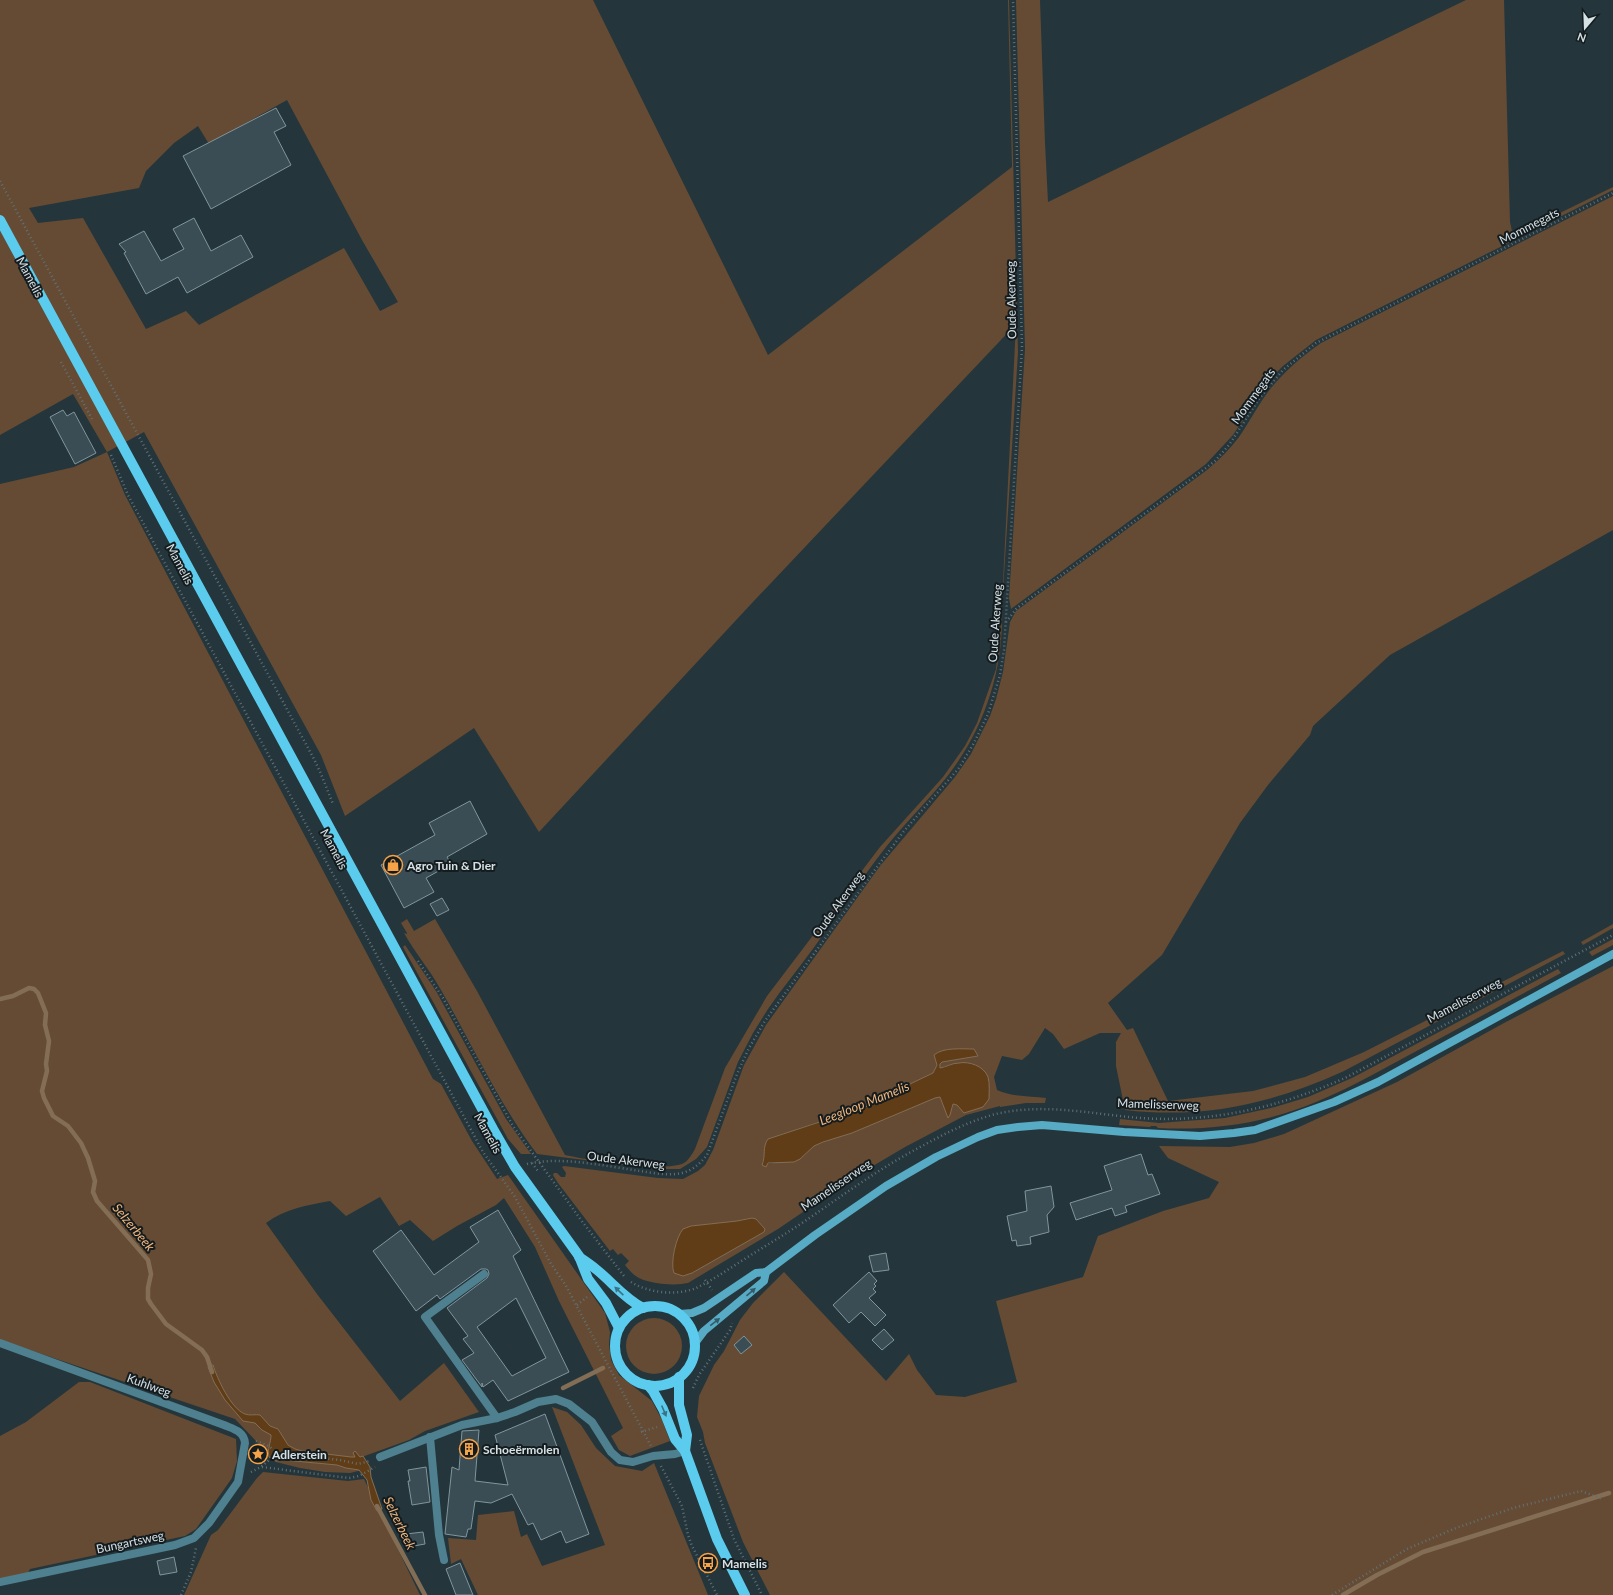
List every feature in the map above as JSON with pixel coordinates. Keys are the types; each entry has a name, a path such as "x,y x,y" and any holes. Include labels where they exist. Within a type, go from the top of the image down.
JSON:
{"main road":[{"name":"Mamelis","path":"0,220 496,1136 515,1168 579,1256 588,1279 606,1303 620,1328"},
{"name":"Mamelis","path":"579,1256 598,1270 621,1294 643,1308"},
{"path":"652,1306 662,1306 680,1314 690,1327 695,1342 692,1360 688,1368 679,1377 664,1384 648,1385 630,1377 623,1370 618,1361 615,1342 620,1328 629,1315 643,1308 652,1306"},
{"path":"679,1377 679,1405 687,1436 685,1451"},
{"path":"648,1385 663,1409 674,1439 685,1451 717,1539 745,1595"}],"street":[{"path":"680,1314 692,1313 704,1308 756,1273 766,1272 815,1235 886,1186 936,1157 978,1137 997,1130 1018,1126 1042,1125 1124,1132 1200,1136 1255,1130 1334,1102 1378,1082 1613,954"},
{"path":"695,1342 704,1331 764,1281 766,1272"},
{"path":"484,1274 425,1317 497,1418"},
{"name":"Kuhlweg","path":"0,1342 241,1432 245,1443 238,1482"},
{"path":"380,1457 462,1425 497,1418 538,1402 556,1399 569,1404 592,1422 611,1452 620,1460 633,1462 656,1455 675,1454 685,1451"},
{"path":"430,1437 439,1534 444,1560"},
{"name":"Bungartsweg","path":"0,1582 175,1545 194,1538 208,1523 238,1482"}],"path":[{"name":"Oude Akerweg","path":"538,1171 530,1164 540,1161 594,1165 657,1174 676,1174 693,1168 702,1161 710,1148 743,1059 765,1021 904,831 959,768 974,743 988,714 1002,664 1006,625 1006,591 1022,347 1013,0"},
{"name":"Mamelis","path":"0,181 314,759 334,808"},
{"name":"Mommegats","path":"1006,625 1007,619 1017,608 1215,460 1233,439 1259,399 1279,375 1316,343 1613,193"},
{"path":"58,358 94,424"},
{"name":"Mamelis","path":"109,450 130,499 483,1152 515,1197 551,1264 577,1305 682,1506 689,1540 717,1595"},
{"name":"Mamelisserweg","path":"540,1161 581,1220 627,1279 638,1286 662,1291 683,1292 706,1281 806,1220 886,1166 965,1124 994,1115 1026,1110 1054,1109 1140,1118 1178,1119 1221,1116 1265,1107 1314,1092 1346,1077 1613,935"},
{"path":"415,957 443,998 513,1126 540,1161"},
{"path":"577,1305 592,1293"},
{"path":"692,1388 699,1375 732,1328 731,1319"},
{"path":"643,1432 664,1425"},
{"path":"698,1434 708,1468 734,1539 762,1595"},
{"path":"269,1446 277,1453 340,1460 358,1464 366,1462"},
{"path":"277,1453 261,1467 350,1478 360,1476 373,1468"},
{"path":"1332,1595 1407,1549 1456,1528 1513,1508 1581,1491 1604,1499"},
{"path":"181,1595 191,1572 199,1533"}],"shaded area":[{"path":"0,0 593,0 768,355 1012,167 1009,0 1018,352 1002,607 1002,630 1000,653 995,675 989,697 981,719 960,759 939,787 886,847 768,1009 753,1033 738,1062 707,1147 696,1159 680,1169 656,1169 537,1154 510,1114 486,1074 437,983 404,933 407,934 401,923 407,919 414,931 435,919 477,991 565,1155 626,1165 660,1167 674,1166 684,1163 695,1149 725,1068 767,996 880,847 943,777 965,746 977,723 996,669 1001,622 1016,324 752,603 539,832 474,728 345,816 321,755 144,432 107,452 73,394 0,435","holes":["287,100 362,240 398,302 380,311 344,248 199,325 186,311 146,329 83,218 38,223 29,208 139,188 146,171 174,143 198,126 209,144"]},
{"path":"1016,0 1040,0 1048,202 1466,0 1504,0 1510,222 1513,236 1613,187 1613,190 1316,340 1275,374 1233,435 1206,464 1011,609 1009,598 1025,349"},
{"path":"1613,196 1613,530 1390,655 1313,726 1310,735 1268,785 1240,823 1162,955 1108,1003 1127,1030 1133,1028 1168,1101 1253,1091 1305,1077 1364,1052 1563,951 1565,954 1344,1071 1317,1083 1264,1100 1210,1110 1154,1112 1125,1110 1116,1066 1116,1042 1121,1033 1100,1033 1064,1049 1053,1034 1045,1028 1029,1054 1022,1060 1002,1056 994,1077 997,1090 1015,1095 1046,1098 1045,1103 1026,1103 1000,1106 966,1115 905,1147 856,1176 778,1229 688,1283 663,1284 639,1278 625,1265 629,1261 621,1253 618,1255 613,1249 610,1251 558,1183 553,1175 554,1173 557,1173 561,1177 565,1177 566,1173 562,1167 564,1166 658,1178 683,1179 698,1171 705,1165 713,1150 744,1065 766,1025 880,866 955,777 971,754 990,716 996,699 1003,672 1010,622 1016,611 1207,470 1239,437 1262,400 1276,382 1294,364 1321,343","holes":["974,1049 978,1056 942,1062 940,1064 940,1068 952,1064 988,1078 989,1099 981,1106 972,1108 953,1104 952,1109 940,1096 852,1133 814,1146 800,1159 762,1165 768,1139 885,1100 910,1084 933,1073 937,1065 934,1055","752,1218 756,1219 765,1229 764,1232 692,1273 683,1276 673,1271 675,1253 702,1225"]},
{"path":"107,452 125,495 433,1079 441,1084 472,1141 497,1179 508,1175 605,1313 610,1332 609,1344 611,1360 619,1375 652,1401 662,1420 670,1441 630,1456 619,1450 611,1436 623,1428 559,1301 535,1247 504,1198 496,1205 433,1241 410,1220 399,1226 380,1197 346,1216 330,1201 288,1211 266,1223 317,1294 400,1401 444,1363 479,1412 425,1431 409,1440 359,1458 362,1470 350,1473 325,1472 276,1462 235,1419 0,1340 0,484 74,467"},
{"path":"1613,924 1613,928 1583,945 1581,942"},
{"path":"1613,939 1613,945 1592,956 1589,952"},
{"path":"405,945 436,991 506,1119 531,1154 521,1154 508,1139 403,947"},
{"path":"1613,966 1613,1595 770,1595 743,1542 705,1443 703,1432 697,1417 699,1396 714,1365 724,1351 740,1320 753,1303 784,1272 886,1381 909,1354 917,1370 936,1395 965,1397 1017,1382 996,1301 1083,1277 1098,1236 1163,1211 1209,1198 1219,1182 1168,1158 1159,1146 1230,1147 1254,1143 1284,1134 1397,1082 1504,1023"},
{"path":"1558,969 1561,973 1370,1076 1330,1096 1297,1109 1258,1120 1218,1127 1178,1129 1158,1128 1156,1126 1119,1125 1120,1119 1159,1123 1225,1118 1275,1107 1308,1097 1352,1078"},
{"path":"953,1049 974,1049 978,1056 942,1062 940,1064 940,1068 963,1063 980,1067 986,1073 989,1083 989,1099 983,1107 964,1113 957,1105 953,1104 948,1118 940,1097 935,1098 852,1133 814,1146 800,1159 794,1162 768,1163 766,1167 762,1165 765,1145 768,1139 877,1103 933,1073 937,1065 934,1055 938,1052"},
{"path":"752,1218 756,1219 765,1229 764,1232 692,1273 683,1276 674,1273 674,1250 683,1229 691,1226"},
{"path":"654,1318 665,1320 674,1326 680,1335 682,1346 680,1357 674,1366 665,1372 654,1374 643,1372 634,1366 628,1357 626,1346 628,1335 634,1326 643,1320"},
{"path":"213,1365 221,1385 235,1406 245,1414 260,1415 270,1426 278,1429 288,1445 302,1451 355,1457 353,1453 355,1451 360,1457 363,1456 370,1467 371,1477 382,1509 377,1511 371,1500 367,1480 359,1470 337,1465 284,1460 276,1461 269,1457 268,1451 271,1435 262,1430 255,1423 243,1421 225,1400 214,1382 208,1367"},
{"path":"79,1382 90,1382 236,1439 237,1461 232,1478 196,1529 185,1536 30,1569 25,1579 0,1584 0,1436 26,1422"},
{"path":"552,1407 567,1412 581,1425 596,1448 615,1466 642,1471 654,1463 708,1595 478,1595 461,1559 451,1564 448,1538 476,1540 478,1515 514,1511 521,1537 527,1534 542,1566 605,1545"},
{"path":"263,1472 348,1481 364,1479 420,1595 184,1595 211,1535 218,1530"}],"building":[{"path":"276,108 286,126 274,132 291,165 211,209 183,156"},
{"path":"194,218 211,251 241,235 253,257 187,293 178,277 146,294 124,253 126,252 119,244 144,231 161,261 184,249 173,229"},
{"path":"63,410 67,416 74,412 96,453 75,464 50,417"},
{"path":"470,801 487,834 447,857 451,864 426,878 434,892 404,908 381,865 435,835 429,823"},
{"path":"442,898 449,910 437,916 430,904"},
{"path":"1141,1154 1148,1175 1152,1174 1160,1194 1125,1206 1127,1212 1115,1216 1112,1208 1076,1220 1070,1203 1112,1190 1104,1166"},
{"path":"1051,1186 1054,1207 1047,1215 1049,1232 1030,1237 1031,1244 1017,1246 1016,1240 1012,1241 1007,1216 1027,1211 1025,1191"},
{"path":"498,1210 521,1250 513,1256 569,1372 508,1401 493,1380 483,1387 482,1383 482,1387 462,1360 474,1353 463,1339 468,1336 447,1308 487,1278 489,1274 488,1270 481,1269 440,1299 437,1295 416,1311 373,1251 401,1230 434,1275 479,1242 470,1227","holes":["516,1298 546,1358 512,1376 477,1327"]},
{"path":"886,1253 889,1270 873,1272 869,1256"},
{"path":"869,1272 877,1281 874,1284 876,1286 873,1289 876,1292 869,1298 886,1315 875,1326 861,1312 849,1323 833,1305"},
{"path":"884,1329 894,1340 882,1350 872,1340"},
{"path":"744,1336 752,1345 741,1354 734,1345"},
{"path":"545,1414 589,1534 566,1543 561,1531 541,1540 533,1523 528,1525 512,1494 491,1503 475,1501 471,1529 468,1529 466,1537 445,1534 452,1467 459,1470 462,1431 479,1430 475,1481 508,1485 495,1435"},
{"path":"426,1467 430,1502 412,1505 408,1481 410,1481 408,1470"},
{"path":"423,1532 425,1544 408,1547 406,1534"},
{"path":"174,1557 177,1572 160,1575 157,1561"},
{"path":"460,1563 473,1595 456,1595 446,1569"}],"waterway":[{"name":"Selzerbeek","path":"0,999 13,996 29,988 34,989 38,993 46,1013 45,1025 49,1041 46,1064 47,1071 42,1091 44,1098 53,1116 68,1126 81,1143 88,1158 95,1181 93,1192 97,1201 148,1260 151,1274 148,1288 148,1299 151,1304 166,1324 202,1350 207,1357 212,1372"},
{"name":"Leegloop Mamelis","path":"563,1388 603,1368"},
{"path":"1343,1595 1377,1575 1423,1552 1609,1493"},
{"name":"Selzerbeek","path":"377,1506 425,1595"}],"place":[{"name":"Agro Tuin & Dier","path":"393,865"},
{"name":"Schoeërmolen","path":"469,1449"},
{"name":"Adlerstein","path":"258,1454"},
{"name":"Mamelis","path":"708,1563"}]}
